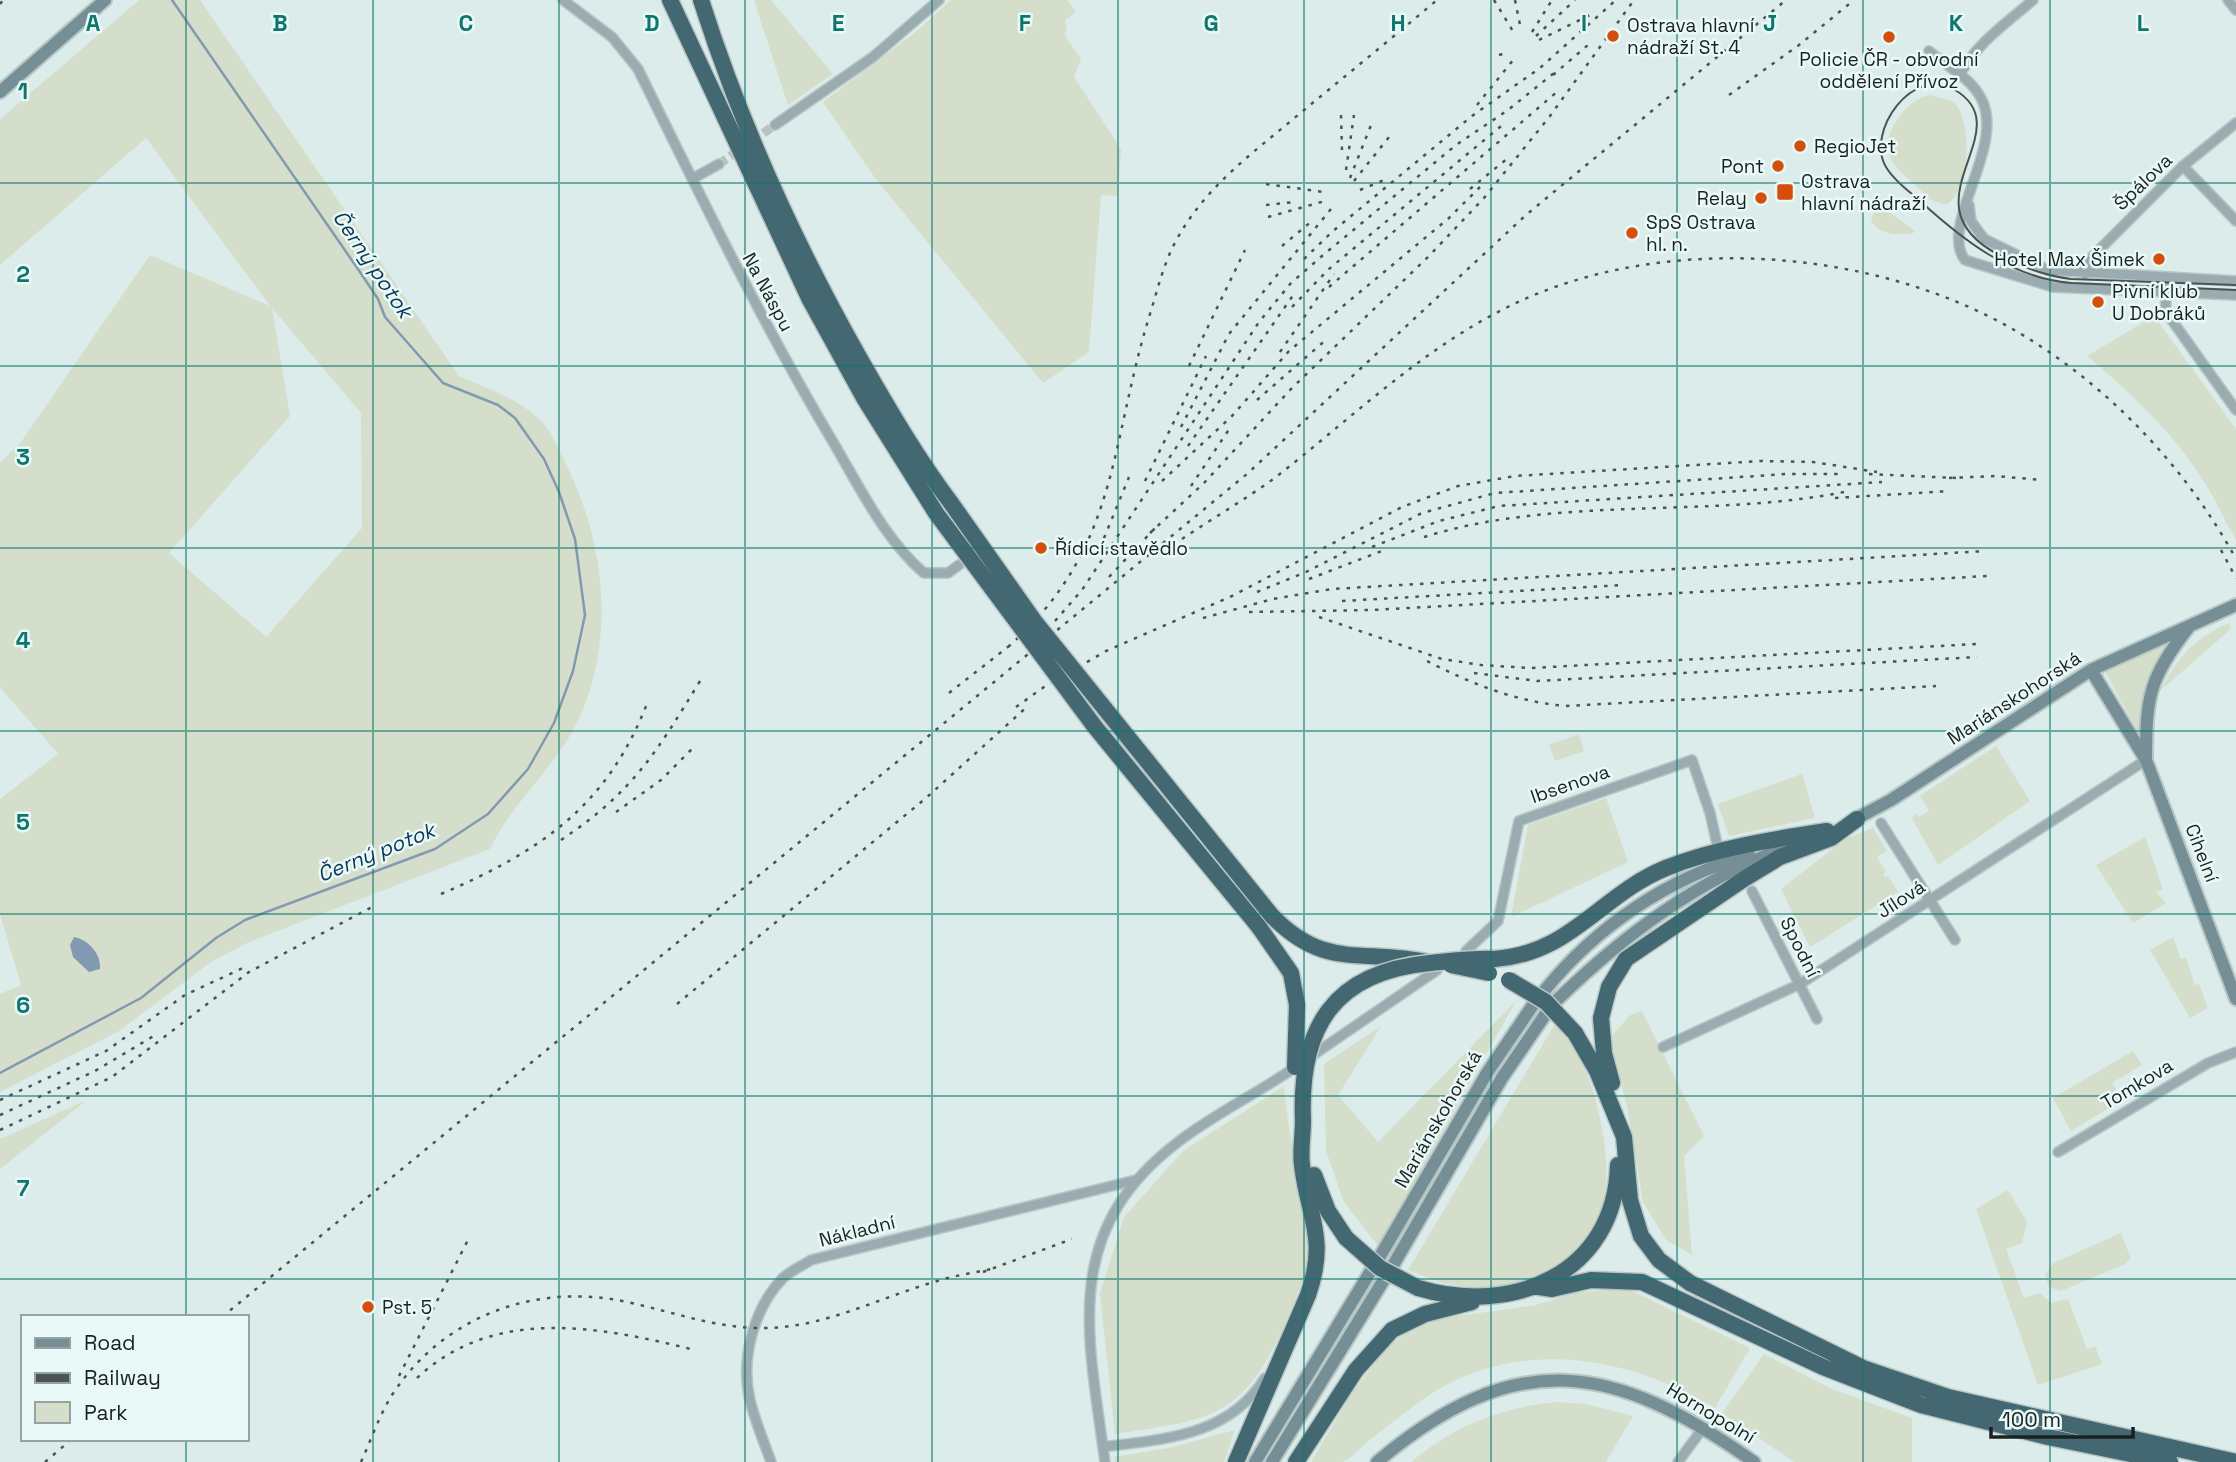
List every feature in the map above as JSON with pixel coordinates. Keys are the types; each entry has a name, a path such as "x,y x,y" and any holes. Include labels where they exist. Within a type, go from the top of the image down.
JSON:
{"highway":[{"path":"670,0 804,288 864,398 936,513 1087,716 1285,963 1295,984 1297,1005 1294,1077 1316,1182 1328,1211 1346,1238 1380,1268 1418,1288 1472,1300"},
{"path":"701,0 738,109 800,246 877,389 1000,575 1102,708 1287,931 1305,944 1327,953 1374,958 1399,956 1434,966"},
{"path":"1530,1289 1578,1260 1598,1236 1611,1209 1618,1165 1614,1088 1604,1053 1601,1018 1609,987 1626,959 1780,857 1830,838 1857,819"},
{"path":"1236,1462 1308,1295 1317,1258 1315,1227 1302,1165 1306,1057 1313,1035 1329,1009 1349,989 1374,974 1401,965 1491,966 1552,945 1642,880 1666,868 1719,853 1823,833"},
{"path":"1491,966 1509,981 1546,1002 1575,1033 1597,1070 1624,1137 1630,1200 1641,1236 1674,1273 1743,1320"},
{"path":"1296,1462 1356,1370 1392,1330 1425,1314 1472,1300 1604,1279 1642,1282 1743,1320 1802,1348 1856,1381 1942,1411 2170,1462"},
{"path":"1802,1348 1948,1397 2236,1462"}],"main road":[{"path":"0,92 105,0"},
{"name":"Mariánskohorská","path":"1557,1000 1598,960 1658,914 1737,867 1857,819 1941,769 2091,670 2236,605"},
{"name":"Cihelní","path":"2146,760 2147,707 2153,681 2190,626"},
{"name":"Cihelní","path":"2091,670 2146,760 2236,999"},
{"name":"Mariánskohorská","path":"1545,990 1585,946 1649,898 1733,860 1823,833"},
{"name":"Mariánskohorská","path":"1255,1462 1487,1073 1535,1002"},
{"name":"Mariánskohorská","path":"1272,1462 1389,1273 1502,1078 1547,1012"},
{"name":"Hornopolní","path":"1377,1462 1421,1428 1460,1404 1501,1388 1535,1382 1574,1382 1626,1391 1674,1410 1754,1462"}],"street":[{"name":"Na Náspu","path":"563,0 612,37 632,59 735,267 796,381 898,545 924,573 948,573 959,565"},
{"path":"775,125 881,50 939,0"},
{"path":"1960,75 1977,51 2033,0"},
{"path":"2228,0 2236,10"},
{"path":"1929,51 1978,92 1986,111 1984,147 1956,238 1965,260 2053,287 2236,295"},
{"name":"Špálova","path":"2085,274 2087,263 2092,256 2183,166 2236,122"},
{"path":"692,179 719,164"},
{"path":"2183,166 2236,221"},
{"path":"1969,200 1971,221 1984,239 2041,268 2085,274 2236,281"},
{"path":"2165,278 2166,312 2236,411"},
{"name":"Ibsenova","path":"1466,951 1499,920 1519,821 1692,760 1710,813 1719,853"},
{"name":"Jílová","path":"1663,1046 1800,984 2146,760"},
{"path":"1881,823 1955,940"},
{"name":"Spodní","path":"1752,891 1817,1019"},
{"path":"1313,1055 1434,966"},
{"name":"Tomkova","path":"2058,1152 2208,1063 2236,1052"},
{"name":"Nákladní","path":"1105,1462 1087,1330 1090,1284 1101,1237 1136,1180 1178,1142 1290,1070"},
{"name":"Nákladní","path":"771,1462 750,1401 746,1376 755,1325 763,1306 785,1276 811,1261 1136,1180"},
{"path":"1103,1447 1200,1431 1224,1420 1259,1387 1283,1349"},
{"path":"1678,1462 1703,1428"}],"green space":[{"path":"139,0 200,0 459,376 517,403 549,431 579,493 589,524 601,587 601,619 599,650 582,712 561,749 511,814 490,849 249,942 211,962 119,1031 0,1092 0,994 21,985 0,914 0,799 58,754 0,687 0,463 21,442 150,255 270,306 146,138 0,265 0,119","holes":["272,308 361,413 362,528 266,637 169,553 290,416"]},
{"path":"754,0 771,0 833,74 788,105"},
{"path":"951,0 1067,0 1076,12 1065,20 1067,30 1064,34 1081,59 1074,77 1121,149 1118,196 1101,195 1089,352 1043,383 875,178 823,102 918,30"},
{"path":"1930,95 1954,102 1964,124 1964,171 1955,197 1947,204 1929,198 1901,172 1892,161 1888,147 1889,137 1898,118 1913,103"},
{"path":"1875,210 1888,211 1916,232 1897,234 1879,229 1871,220"},
{"path":"2154,316 2236,429 2236,540 2205,483 2180,448 2135,399 2087,356"},
{"path":"2229,623 2231,629 2161,690 2188,650 2206,635"},
{"path":"2167,643 2146,682 2140,735 2105,672"},
{"path":"1579,734 1584,751 1555,761 1549,745"},
{"path":"1996,746 2030,801 1938,865 1912,818 1917,813 1919,817 1929,811 1920,796"},
{"path":"1802,774 1815,818 1729,836 1718,804"},
{"path":"1606,798 1628,862 1511,917 1528,825"},
{"path":"1873,828 1887,851 1877,857 1886,872 1883,874 1888,876 1898,892 1810,947 1781,889 1845,839"},
{"path":"2145,837 2163,889 2156,892 2166,903 2133,923 2096,865"},
{"path":"2173,937 2181,959 2186,958 2195,985 2199,984 2208,1008 2190,1018 2150,950"},
{"path":"1516,1001 1378,1246 1344,1202 1326,1151 1324,1064 1381,1026 1338,1095 1378,1142"},
{"path":"1642,1011 1704,1136 1684,1156 1692,1255 1666,1240 1643,1202 1628,1111 1610,1038 1630,1015"},
{"path":"1555,1024 1581,1061 1595,1099 1604,1140 1604,1197 1598,1218 1587,1237 1573,1253 1555,1266 1514,1283 1469,1287 1443,1283 1408,1270"},
{"path":"2133,1051 2142,1065 2112,1083 2122,1100 2071,1131 2053,1098"},
{"path":"1284,1086 1289,1127 1309,1229 1304,1275 1285,1324 1254,1380 1238,1397 1220,1409 1176,1424 1115,1434 1100,1294 1124,1217 1183,1151"},
{"path":"87,1100 0,1169 0,1139"},
{"path":"2008,1190 2027,1222 2022,1243 2006,1249 2024,1298 2040,1293 2051,1303 2068,1299 2087,1349 2095,1346 2102,1364 2038,1385 1976,1209"},
{"path":"2121,1233 2131,1259 2125,1264 2061,1291 2049,1287 2045,1275 2053,1263"},
{"path":"1626,1288 1750,1348 1715,1408 1680,1389 1605,1365 1567,1360 1529,1360 1491,1367 1454,1381 1419,1402 1343,1462 1311,1462 1351,1395 1389,1344 1429,1320 1536,1305 1575,1293"},
{"path":"1764,1354 1832,1389 1912,1418 1912,1462 1794,1462 1722,1413"},
{"path":"1557,1402 1586,1404 1633,1416 1606,1462 1411,1462 1444,1438 1480,1420 1517,1408"},
{"path":"1235,1430 1224,1462 1115,1462 1114,1457 1169,1448"}],"water":[{"path":"74,937 93,948 100,969 89,972 73,957 70,945"}],"waterway":[{"name":"Černý potok","path":"0,1073 141,998 216,938 245,920 435,849 488,814 528,769 554,723 573,671 585,615 575,539 544,459 515,418 498,405 443,383 385,317 378,299 360,272 172,0"}],"tunnel":[{"path":"719,164 775,125"}],"tram line":[{"path":"2236,285 2071,279 2044,274 2001,256 1972,236 1960,214 1959,191 1977,126 1973,107 1955,90 1939,84 1924,86 1909,94 1888,120 1882,137 1881,153 1893,177 1953,230 2008,265 2028,274 2071,283 2236,290"}],"railway":[{"path":"0,4 3,0"},
{"path":"1008,647 1045,610 1072,572 1091,533 1106,492 1137,362 1159,285 1172,248 1189,220 1216,186 1248,157 1437,0"},
{"path":"1494,0 1514,33"},
{"path":"1515,0 1521,30"},
{"path":"1532,32 1552,0"},
{"path":"1536,36 1575,0"},
{"path":"1304,259 1333,231 1472,116 1540,68 1616,0"},
{"path":"1150,533 1204,483 1291,389 1429,256 1484,198 1550,116 1634,0"},
{"path":"224,1315 1247,474 1526,215 1786,0"},
{"path":"1729,95 1799,45 1854,0"},
{"path":"1539,40 1590,15"},
{"path":"1553,75 1588,45"},
{"path":"1499,55 1509,52"},
{"path":"1477,105 1514,59"},
{"path":"1055,621 1082,590 1259,322 1291,283 1456,145 1508,110 1559,69"},
{"path":"1329,287 1558,91"},
{"path":"1341,115 1342,150"},
{"path":"1346,170 1354,115"},
{"path":"1350,178 1373,120"},
{"path":"1292,307 1329,269 1506,122"},
{"path":"1354,181 1393,132"},
{"path":"1470,189 1508,158"},
{"path":"1360,190 1389,178"},
{"path":"1266,184 1324,192"},
{"path":"1162,481 1232,416 1289,351 1449,218 1480,187"},
{"path":"1268,217 1325,201"},
{"path":"1266,205 1294,202"},
{"path":"1181,427 1229,334 1331,209"},
{"path":"1282,246 1312,221"},
{"path":"1189,366 1245,250"},
{"path":"1182,539 1276,477 1420,361 1481,321 1514,304 1573,281 1636,266 1701,259 1768,259 1834,267 1899,282 1960,303 2016,331 2050,352 2113,402 2168,460 2216,525 2236,559"},
{"path":"1280,352 1334,274"},
{"path":"1188,446 1294,294"},
{"path":"1257,400 1328,338"},
{"path":"1145,481 1206,356"},
{"path":"1191,486 1232,425"},
{"path":"1016,707 1044,687 1106,651 1232,596 1402,507 1458,486 1515,476 1761,461 1813,462 1877,472"},
{"path":"1257,592 1306,572 1422,513 1495,493 1787,474 1841,474"},
{"path":"1869,474 1956,478"},
{"path":"1949,478 1995,476 2043,480"},
{"path":"1100,548 1129,477"},
{"path":"1372,547 1439,521 1499,506 1882,482"},
{"path":"1835,498 1950,491"},
{"path":"1424,537 1475,524 1527,516 1580,511 1739,505 1844,492"},
{"path":"1109,577 1157,526"},
{"path":"1309,579 1387,549"},
{"path":"2221,550 2236,578"},
{"path":"1203,618 1273,599 1332,589 1986,551"},
{"path":"1249,612 1372,610 1987,576"},
{"path":"1342,601 1623,585"},
{"path":"1319,617 1442,659 1531,668 1976,644"},
{"path":"949,693 1013,643"},
{"path":"1474,673 1537,681 1977,657"},
{"path":"1427,661 1494,690 1528,700 1565,706 1936,686"},
{"path":"561,840 607,805 641,770 700,681"},
{"path":"441,894 510,860 567,821 613,769 632,738 648,701"},
{"path":"677,1004 926,798 1029,705"},
{"path":"616,812 661,780 693,748"},
{"path":"0,1130 112,1077 249,972 374,906"},
{"path":"0,1100 106,1051 185,995 245,967"},
{"path":"0,1115 95,1071 157,1034"},
{"path":"399,1376 470,1236"},
{"path":"983,1272 1072,1239"},
{"path":"361,1462 387,1403 413,1368 437,1344 494,1311 559,1297 593,1297 627,1302 730,1326 766,1328 809,1323 941,1280 991,1269"},
{"path":"417,1378 447,1355 480,1340 514,1331 550,1328 586,1330 623,1334 695,1350"},
{"path":"45,1462 70,1441"}],"place":[{"name":"Ostrava hlavní nádraží St. 4","path":"1613,36"},
{"name":"Policie ČR - obvodní oddělení Přívoz","path":"1889,37"},
{"name":"RegioJet","path":"1800,146"},
{"name":"Pont","path":"1778,166"},
{"name":"Ostrava hlavní nádraží","path":"1785,192"},
{"name":"Relay","path":"1761,198"},
{"name":"SpS Ostrava hl. n.","path":"1632,233"},
{"name":"Hotel Max Šimek","path":"2159,259"},
{"name":"Pivní klub U Dobráků","path":"2098,302"},
{"name":"Řídicí stavědlo","path":"1041,548"},
{"name":"Pst. 5","path":"368,1307"}]}
